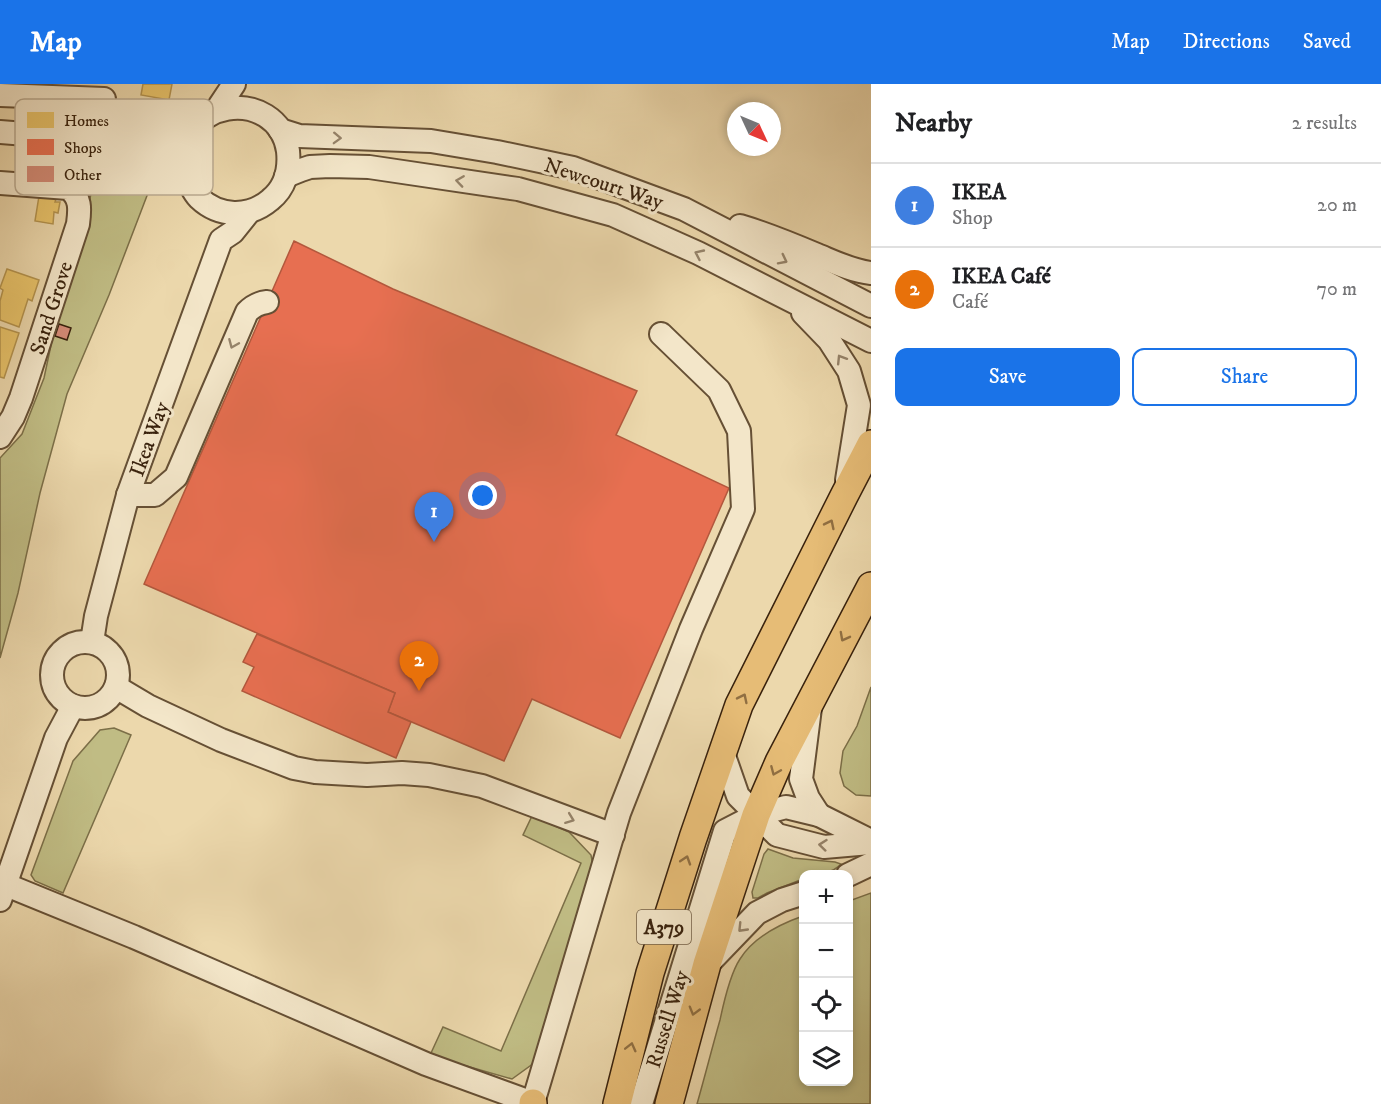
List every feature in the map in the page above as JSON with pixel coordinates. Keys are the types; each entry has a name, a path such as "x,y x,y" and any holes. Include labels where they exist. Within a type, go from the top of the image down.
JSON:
{"main road":[{"name":"A379","path":"617,1104 650,973 739,705 871,444"},
{"name":"A379","path":"669,1104 707,964 756,815 810,700 871,586"}],"street":[{"path":"216,111 234,84"},
{"path":"243,84 253,110"},
{"path":"0,95 71,91 104,99"},
{"path":"196,195 217,209 227,212 249,212 272,199 281,189 286,176 289,160 287,145 280,130 272,122 253,110 234,107 213,113"},
{"name":"Newcourt Way","path":"280,130 299,136 431,141 573,168 684,209 871,306"},
{"path":"0,132 15,133"},
{"name":"Newcourt Way","path":"286,176 310,168 369,167 518,189 612,215 698,253 871,341"},
{"name":"Sand Grove","path":"0,183 15,184"},
{"name":"Sand Grove","path":"0,436 13,417 21,398 78,224 80,208 76,195"},
{"path":"207,204 209,222 221,240"},
{"path":"684,209 764,233 839,264 871,273"},
{"name":"Ikea Way","path":"92,642 96,616 128,495 221,240 233,232 249,212"},
{"path":"789,299 830,340 849,371 859,405 843,496"},
{"path":"128,495 155,495 176,477 247,312 259,303 267,302"},
{"path":"73,706 56,738 2,892 134,937 426,1064 533,1104 619,813 692,629 743,509 740,431 719,390 661,334"},
{"path":"80,642 92,642 104,647 117,663 119,673 116,687 112,695 103,703 84,708 73,706 56,691 53,667 58,656 66,647 80,642"},
{"path":"116,687 148,706 221,740 294,768 315,772 368,775 429,774 482,786 613,835"},
{"path":"810,700 801,779 808,798 819,815"},
{"name":"Russell Way","path":"723,753 738,796 777,836 824,847 871,842"},
{"name":"Russell Way","path":"640,1104 725,831 756,815 786,807 819,815 871,842"},
{"path":"853,873 871,864"},
{"name":"Russell Way","path":"707,964 757,913 782,900 799,895"}],"shaded area":[{"path":"91,195 147,195 109,295 67,394 40,493 18,593 0,658 0,458 22,434 44,378 60,303"},
{"path":"871,687 871,796 856,795 844,786 840,773 843,751 857,726"},
{"path":"114,728 131,735 63,893 35,881 31,875 73,761 100,730"},
{"path":"532,816 569,832 591,855 594,871 534,1063 512,1079 435,1057 431,1053 443,1027 501,1051 581,863 523,835"},
{"path":"768,849 793,858 841,864 833,870 799,870 799,881 753,898 752,892 764,854"},
{"path":"871,893 870,1104 697,1104 736,965 746,951 760,938 777,927 799,918 799,1086 853,1086 853,900"}],"building: Homes":[{"path":"143,84 172,84 169,99 141,95"},
{"path":"39,196 60,202 58,213 54,212 53,224 35,221"},
{"path":"7,269 39,280 32,301 28,299 19,327 0,320 0,301 3,290 0,288"},
{"path":"0,327 19,333 4,378 0,377"}],"building: Shops":[{"path":"294,241 393,289 637,391 616,435 729,488 620,738 532,699 504,761 388,712 395,693 144,584"},
{"path":"257,634 395,693 388,712 411,722 396,758 242,691 254,667 243,662"}],"building: Other":[{"path":"59,324 71,328 67,340 55,336"}],"place":[{"name":"IKEA","path":"434,542"},
{"name":"IKEA Café","path":"419,691"}]}
